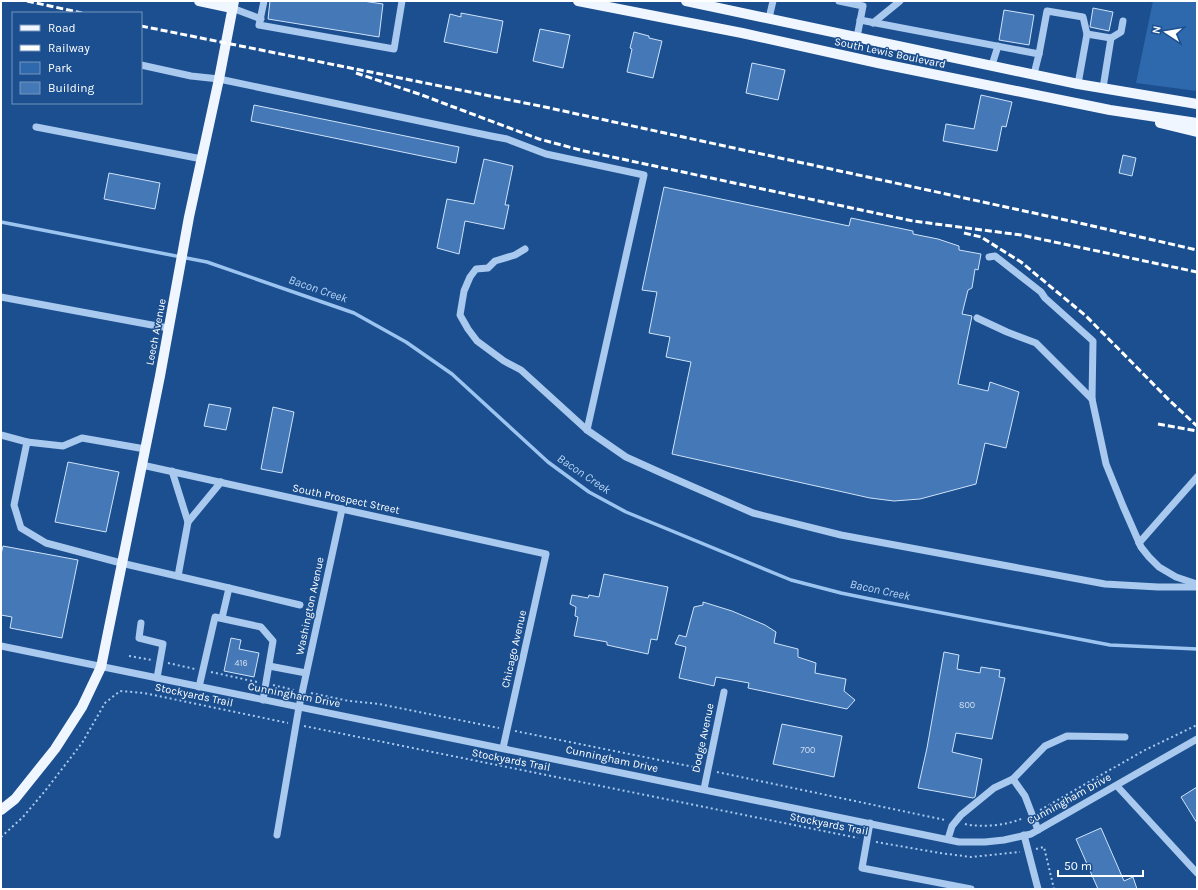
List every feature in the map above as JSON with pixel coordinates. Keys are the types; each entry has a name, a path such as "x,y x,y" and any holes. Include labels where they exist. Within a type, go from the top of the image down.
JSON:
{"main road":[{"path":"199,1 233,5"},
{"name":"South Lewis Boulevard","path":"578,1 742,33 878,63 1110,110 1197,123"},
{"name":"South Lewis Boulevard","path":"686,1 1078,84 1197,104"},
{"name":"Leech Avenue","path":"1,810 15,799 55,749 82,707 101,667 145,449 189,217 219,79 233,5"},
{"path":"1110,110 1197,132"}],"street":[{"path":"264,1 259,25 394,49 402,1"},
{"path":"769,18 772,1"},
{"path":"839,1 863,6 857,37"},
{"path":"873,23 900,1"},
{"path":"233,5 261,19"},
{"path":"1034,74 1047,11 1083,17 1087,34 1078,84"},
{"path":"860,20 1039,54"},
{"path":"1087,34 1111,38 1121,32 1123,21"},
{"path":"1103,88 1111,38"},
{"path":"992,66 998,46"},
{"path":"142,65 190,76 219,79 506,139 546,154 644,175 587,430"},
{"path":"36,127 202,159"},
{"path":"525,249 515,256 495,261 488,268 476,269 470,277 464,291 460,315 477,341 504,362 521,370 587,430 626,458 753,513 841,535 1105,584 1158,587 1197,587"},
{"path":"989,257 994,256 1041,292 1045,298 1093,341 1092,399 1106,464 1114,486 1139,543 1149,557 1159,567 1176,577 1197,584"},
{"path":"1,297 168,328"},
{"path":"977,318 1036,343 1092,399"},
{"path":"1,435 28,442 63,446 82,438 145,449"},
{"path":"28,442 14,505 21,528 46,543 121,563 300,605"},
{"name":"South Prospect Street","path":"142,464 546,554"},
{"path":"172,471 188,522 178,576"},
{"path":"1139,543 1197,477"},
{"path":"188,522 221,482"},
{"name":"Washington Avenue","path":"277,836 302,691 342,509"},
{"name":"Chicago Avenue","path":"503,748 546,554"},
{"path":"222,618 228,588"},
{"path":"199,687 214,617 222,618 261,627 273,642 263,700"},
{"path":"141,623 139,638 163,644 157,678"},
{"name":"Cunningham Drive","path":"1,646 959,842 1004,840 1031,834 1197,739"},
{"path":"269,666 306,673"},
{"name":"Dodge Avenue","path":"704,789 724,692"},
{"path":"948,839 952,826 961,815 994,788 1013,779 1044,746 1067,736 1125,737"},
{"path":"1013,779 1024,796 1038,830"},
{"path":"1117,786 1197,873"},
{"path":"870,823 862,868 971,889"},
{"path":"1024,835 1038,889"}],"path":[{"path":"129,656 160,661 349,701 379,704 708,770 976,826 1015,822 1048,806 1143,751 1197,726"},
{"name":"Stockyards Trail","path":"1,837 23,816 45,791 82,743 105,702 120,691 144,693 867,840 940,853 972,857 1010,854 1044,847 1054,889"}],"green space":[{"path":"1153,1 1197,1 1197,91 1136,83"}],"building":[{"path":"270,1 363,1 383,4 379,37 268,19"},
{"path":"1093,8 1113,12 1109,31 1090,27"},
{"path":"1004,10 1034,15 1029,45 999,40"},
{"path":"461,13 503,21 497,53 444,42 450,14 461,17"},
{"path":"540,29 570,35 563,68 533,61"},
{"path":"634,32 662,41 653,78 627,72"},
{"path":"752,63 785,70 778,100 746,93"},
{"path":"981,95 1012,102 1006,127 1002,126 997,151 943,141 946,124 974,129"},
{"path":"254,105 459,147 456,163 251,121"},
{"path":"1123,155 1136,158 1132,176 1119,173"},
{"path":"484,159 513,166 505,205 509,205 504,229 465,221 459,254 437,248 447,199 474,204"},
{"path":"109,173 160,183 155,209 104,199"},
{"path":"664,187 849,226 851,218 913,231 913,234 938,239 959,246 959,250 981,254 978,270 975,269 972,288 968,290 962,314 972,316 958,384 988,391 990,382 1019,392 1006,448 985,443 976,484 920,499 894,501 870,498 672,454 691,362 666,357 670,337 649,333 657,292 642,290"},
{"path":"209,404 231,408 226,430 204,426"},
{"path":"273,407 294,412 282,473 261,469"},
{"path":"68,462 119,472 106,532 55,522"},
{"path":"3,546 78,560 62,638 10,628 12,617 1,615 1,554"},
{"path":"604,574 668,587 657,640 651,639 648,654 607,645 607,642 574,636 578,617 575,616 576,607 570,604 572,595 588,598 589,595 599,597"},
{"path":"703,602 732,611 765,625 776,632 774,643 798,649 798,657 816,663 815,673 846,679 844,691 855,700 847,709 748,688 749,683 716,677 714,686 679,678 686,647 675,644 679,635 686,637 694,607 703,605"},
{"path":"231,638 241,640 239,649 259,653 254,677 224,671"},
{"path":"944,652 959,655 957,669 980,673 981,667 1000,670 999,677 1005,678 992,739 956,733 952,752 982,759 975,797 973,798 918,788 927,748"},
{"path":"782,724 842,736 834,777 773,764"},
{"path":"1197,787 1197,823 1181,797"},
{"path":"1101,828 1124,881 1133,877 1137,889 1098,889 1076,839"}],"waterway":[{"name":"Bacon Creek","path":"1,222 207,262 354,313 406,342 452,374 548,462 589,492 626,512 791,580 841,593 885,602 1110,645 1197,649"}],"railway":[{"path":"27,1 77,12"},
{"path":"142,26 545,107 1075,222 1197,250"},
{"path":"356,73 419,94 539,139 584,151 913,221 1021,235 1197,272"},
{"path":"964,233 981,237 1021,262 1086,316 1170,401 1197,426"},
{"path":"1158,424 1197,431"}]}
